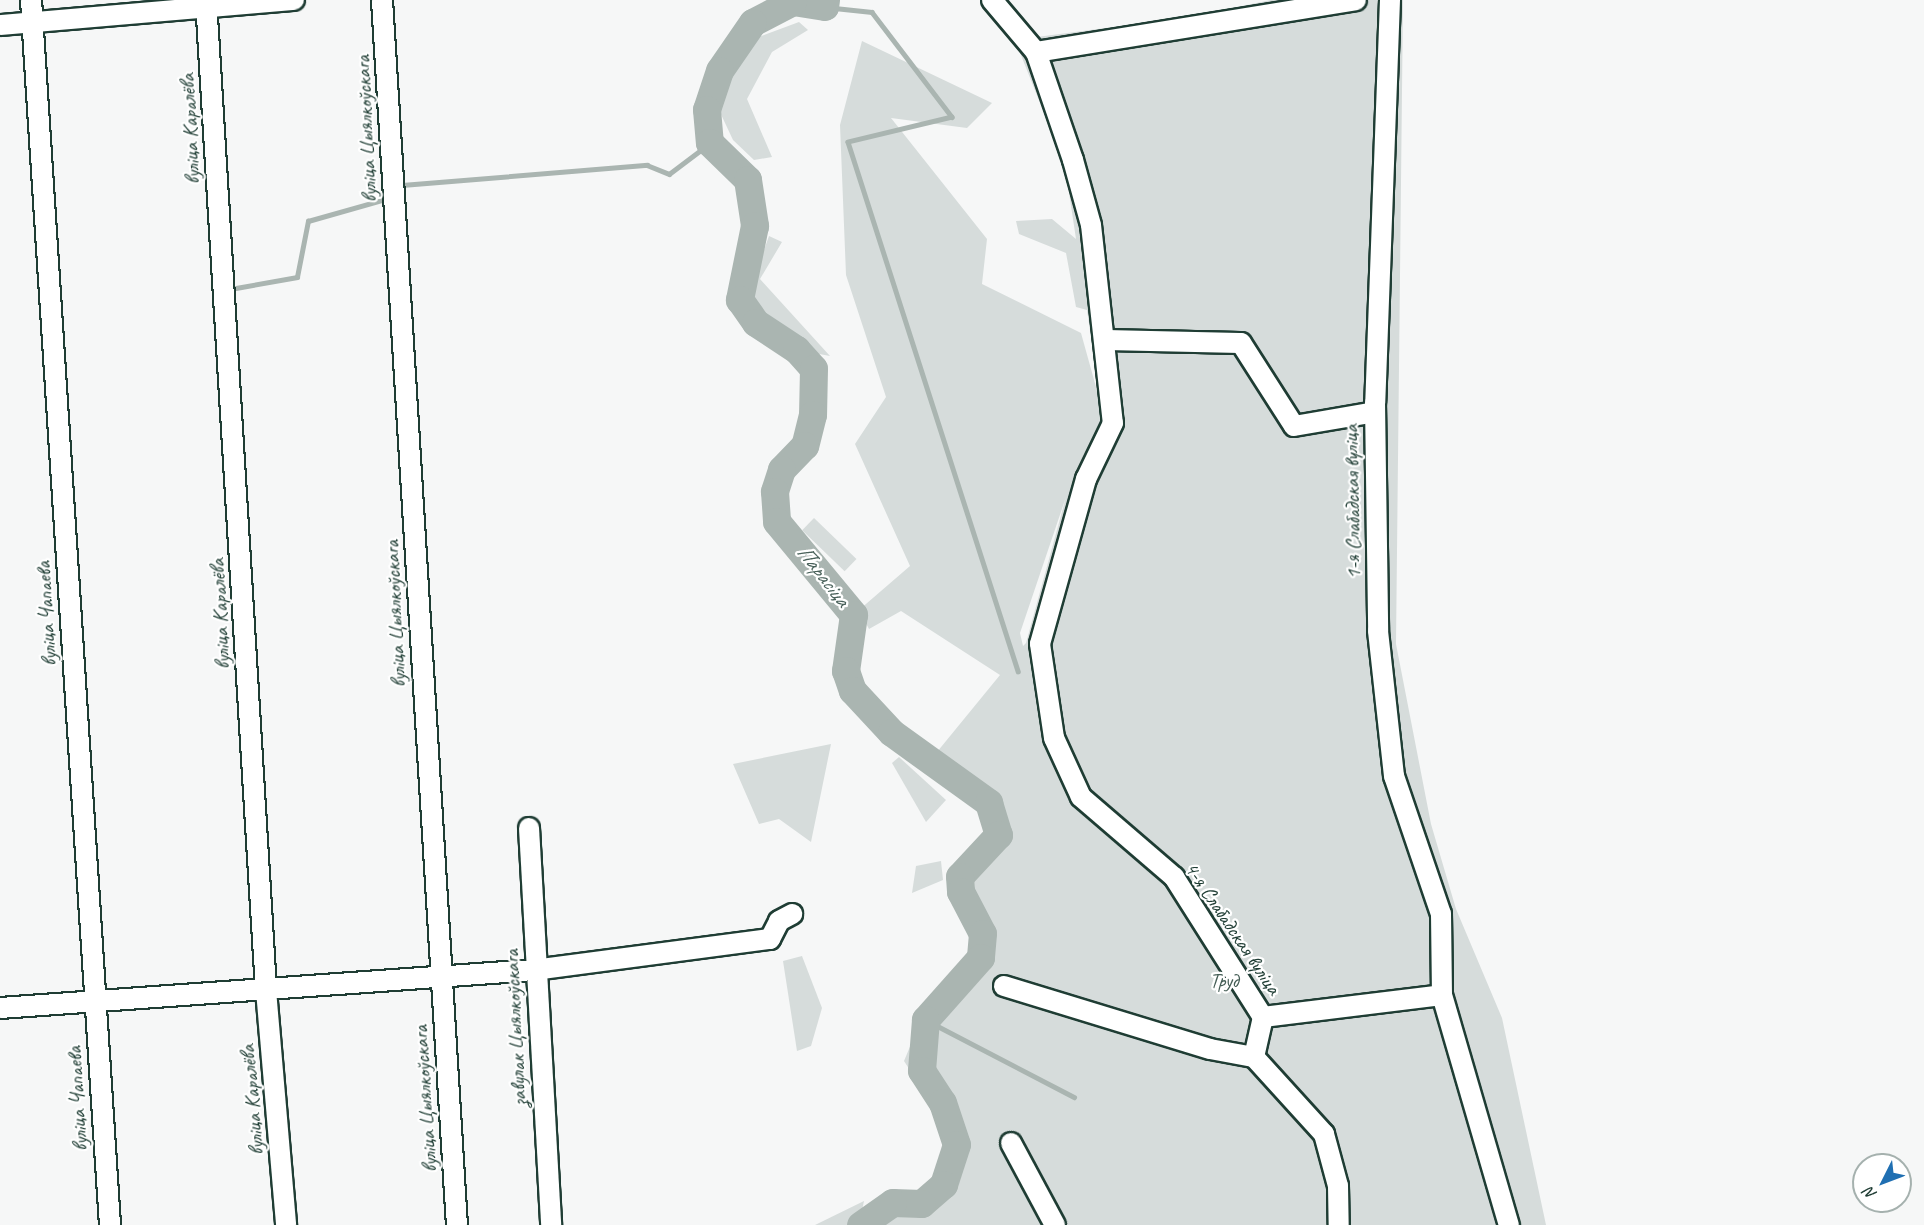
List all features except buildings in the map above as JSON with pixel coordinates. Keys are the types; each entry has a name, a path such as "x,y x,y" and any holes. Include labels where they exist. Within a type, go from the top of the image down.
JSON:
{"street":[{"name":"вуліца Чапаева","path":"31,0 110,1225"},
{"path":"0,25 206,2 294,0"},
{"name":"вуліца Цыялкоўскага","path":"382,0 457,1225"},
{"path":"992,0 1036,52 1356,0"},
{"name":"1-я Слабадская вуліца","path":"1390,0 1375,412 1378,631 1392,765 1441,914 1442,995 1509,1225"},
{"name":"вуліца Каралёва","path":"206,2 266,990 286,1225"},
{"name":"4-я Слабадская вуліца","path":"1036,52 1091,225 1113,423 1086,479 1040,644 1054,738 1081,797 1174,877 1263,1017 1254,1057"},
{"path":"1105,340 1241,343 1294,426 1375,412"},
{"name":"завулак Цыялкоўскага","path":"529,828 534,970 551,1225"},
{"path":"0,1008 441,979 534,970 770,939 779,921 792,914"},
{"path":"1004,986 1210,1049 1254,1057 1324,1134 1338,1186 1339,1225"},
{"path":"1263,1017 1442,995"},
{"path":"1011,1143 1055,1225"}],"green space":[{"name":"Труд","path":"1271,0 1403,0 1396,644 1431,824 1456,909 1502,1018 1546,1225 861,1225 893,1203 922,1204 941,1188 954,1154 937,1112 904,1061 929,1001 966,978 981,958 983,933 961,892 960,877 982,859 999,835 989,803 971,785 928,763 1000,675 901,611 869,629 859,610 910,566 855,444 886,397 846,275 840,125 862,41 992,103 967,128 891,118 987,239 982,284 1081,333 1101,405 1087,310 1076,307 1066,253 1019,234 1016,221 1052,219 1076,239 1065,166 1015,40 1189,17","holes":["1066,497 1026,643 1023,646 1020,633"]},
{"path":"799,22 808,30 772,52 747,99 772,157 754,160 733,140 718,108 738,55 756,38"},
{"path":"769,236 782,242 760,279 830,356 814,353 747,297"},
{"path":"814,518 856,559 845,571 802,530"},
{"path":"831,744 811,842 779,819 759,824 733,764"},
{"path":"899,757 946,800 926,822 892,763"},
{"path":"941,861 943,880 912,893 916,866"},
{"path":"802,956 822,1008 811,1046 797,1051 783,961"},
{"path":"864,1201 859,1225 815,1225"}],"waterway":[{"name":"Парасіца","path":"826,0 825,7 793,2 753,23 720,71 707,110 710,143 748,180 755,226 740,300 756,323 797,350 814,369 813,415 805,446 782,470 775,492 777,522 854,615 846,671 853,691 892,733 989,803 999,835 960,877 961,892 983,934 981,958 926,1020 922,1071 943,1103 957,1145 944,1185 922,1204 893,1203 861,1225"},
{"path":"825,7 872,12 952,117 848,142 1018,671"},
{"path":"402,185 647,165 669,174 710,143"},
{"path":"236,288 297,277 308,221 382,200"},
{"path":"926,1020 1074,1097"}]}
